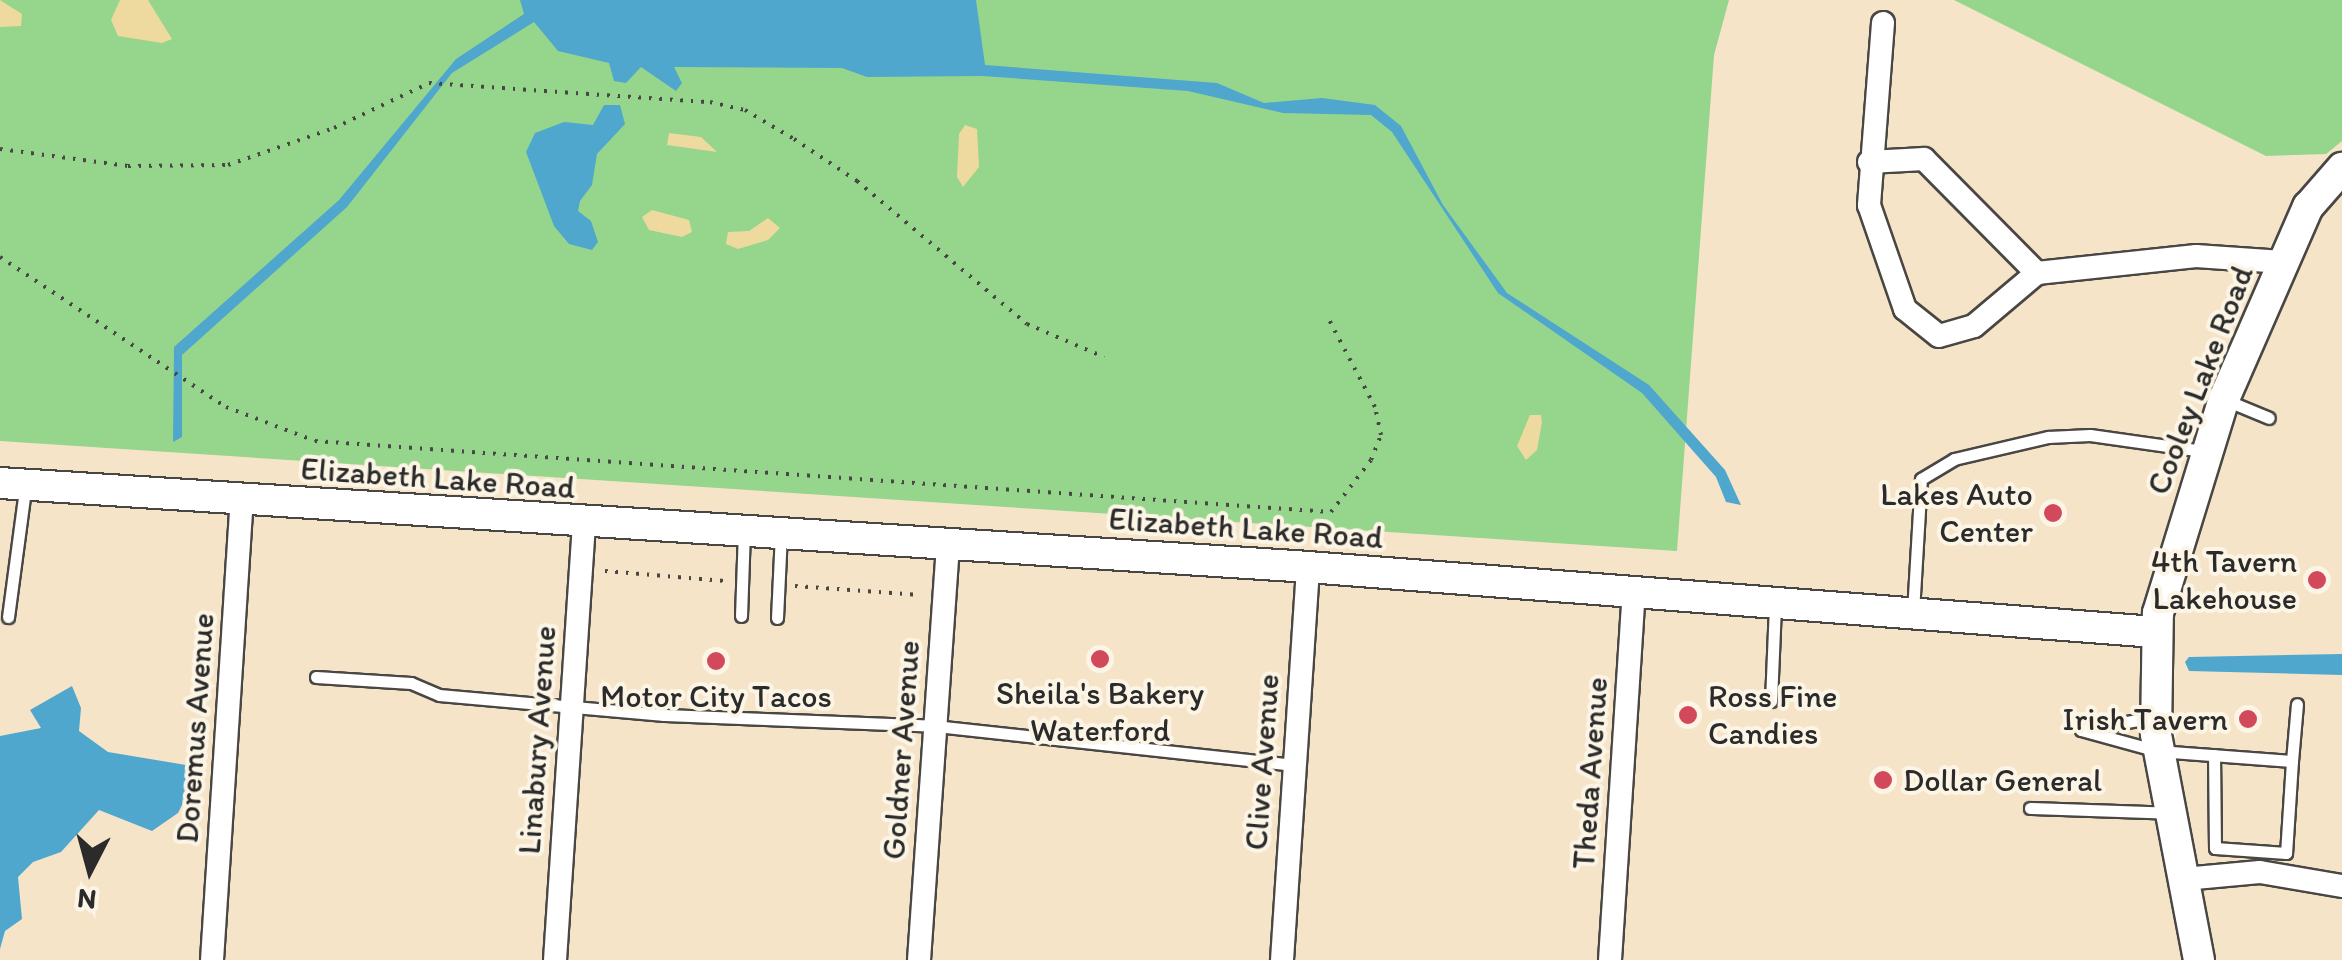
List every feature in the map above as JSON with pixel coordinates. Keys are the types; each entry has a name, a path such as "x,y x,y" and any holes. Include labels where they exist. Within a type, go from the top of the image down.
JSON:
{"main road":[{"name":"Cooley Lake Road","path":"2155,632 2203,451 2308,207 2342,168"},
{"name":"Elizabeth Lake Road","path":"13,484 1634,590 2155,632"},
{"path":"2155,632 2154,717 2158,751 2199,960"}],"street":[{"path":"1883,23 1869,162 1869,206 1905,309 1939,336 1974,326 2037,272 2196,256 2284,262"},
{"path":"1869,162 1924,159 2037,272"},
{"name":"Doremus Avenue","path":"212,960 242,500"},
{"name":"Linabury Avenue","path":"555,960 584,524"},
{"name":"Goldner Avenue","path":"919,960 948,544"},
{"name":"Clive Avenue","path":"1282,960 1308,568"},
{"name":"Theda Avenue","path":"1610,960 1634,590"},
{"path":"2184,878 2257,862 2342,886"}],"lane":[{"path":"2224,399 2269,418"},
{"path":"1912,612 1921,478 1954,459 2048,437 2090,435 2203,451"},
{"path":"8,617 13,484"},
{"path":"741,616 744,532"},
{"path":"777,618 781,534"},
{"path":"1771,701 1776,602"},
{"path":"316,677 664,715 935,726 1294,765"},
{"path":"2214,756 2215,848 2257,862 2286,853 2297,704"},
{"path":"2154,717 2081,730 2158,751 2292,761"},
{"path":"2030,808 2170,813"}],"path":[{"path":"0,149 128,166 228,165 300,142 429,83 745,110 857,181 1027,324 1104,357"},
{"path":"0,257 168,371 257,424 315,441 1331,512 1372,460 1381,435 1374,407 1326,316"}],"green space":[{"path":"0,0 1729,0 1714,55 1677,551 0,441"},
{"path":"1954,0 2342,0 2342,141 2326,154 2266,156"}],"sand":[{"path":"0,0 22,14 21,26 0,27"},
{"path":"120,0 148,0 172,39 162,43 118,36 111,20"},
{"path":"965,125 977,129 979,167 963,187 957,177 959,134"},
{"path":"669,133 701,137 717,152 667,145"},
{"path":"652,210 689,220 692,232 682,237 649,230 642,217"},
{"path":"768,218 780,228 768,240 738,249 726,244 728,232 749,231"},
{"path":"1530,415 1541,415 1542,422 1537,450 1526,460 1517,446"}],"water":[{"path":"520,0 976,0 985,65 1217,83 1264,103 1322,98 1375,105 1401,126 1443,205 1507,293 1649,385 1725,470 1741,505 1726,502 1716,477 1642,393 1498,293 1392,132 1371,115 1283,113 1188,91 982,76 867,77 842,68 674,67 682,83 676,91 641,67 626,83 614,81 609,63 558,51 534,22 452,73 347,207 182,355 182,437 173,442 174,347 339,200 456,59 524,14"},
{"path":"604,105 620,105 625,124 597,154 592,185 580,201 578,211 591,221 598,242 592,250 569,244 554,226 526,152 535,133 564,122 593,125"},
{"path":"2342,654 2342,675 2189,671 2185,662 2189,657"},
{"path":"72,686 81,708 79,731 108,752 186,765 190,789 178,813 152,831 99,810 61,852 33,862 18,877 22,919 5,931 0,949 0,736 41,728 30,710"}],"place":[{"name":"Lakes Auto Center","path":"2053,513"},
{"name":"4th Tavern Lakehouse","path":"2317,580"},
{"name":"Sheila's Bakery Waterford","path":"1100,659"},
{"name":"Motor City Tacos","path":"716,661"},
{"name":"Ross Fine Candies","path":"1688,715"},
{"name":"Irish Tavern","path":"2248,719"},
{"name":"Dollar General","path":"1883,780"}]}
